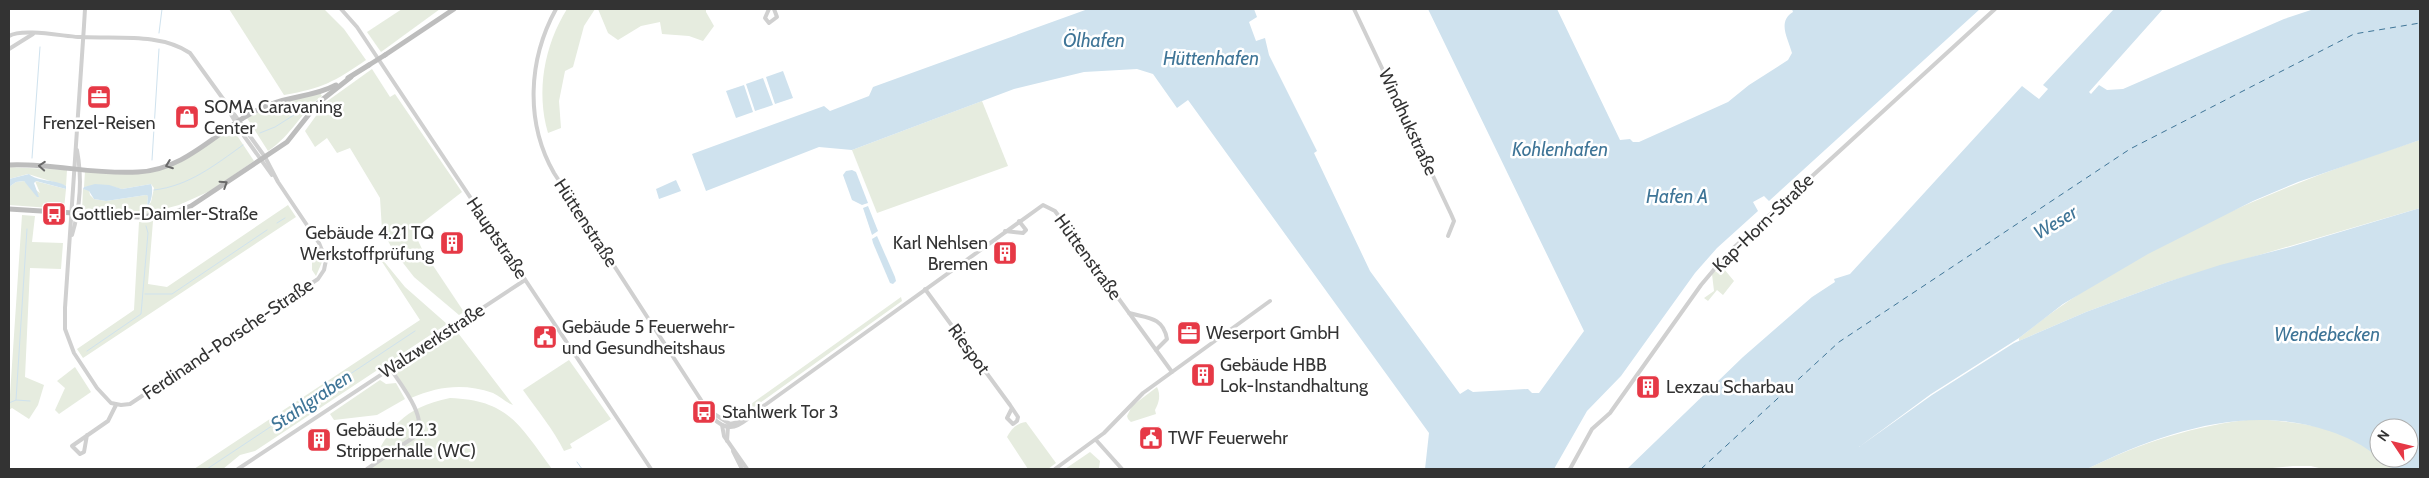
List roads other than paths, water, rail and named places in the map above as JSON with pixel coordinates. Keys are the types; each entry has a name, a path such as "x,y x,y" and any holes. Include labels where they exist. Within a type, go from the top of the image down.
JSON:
{"street":[{"path":"85,9 66,329 74,353 97,388 103,397 116,405 112,417 87,435 72,446 80,454 84,452 87,435"},
{"name":"Hauptstraße","path":"340,9 358,26 651,469"},
{"path":"9,209 132,217 173,213 191,206 287,142 318,103 351,77 454,9"},
{"name":"Hüttenstraße","path":"555,9 542,39 534,80 534,120 543,152 554,174 711,412 712,417 726,425 745,420 1004,231 1043,205 1051,208 1172,372"},
{"path":"769,9 765,18 770,23 777,18 774,9"},
{"name":"Windhukstraße","path":"1354,9 1454,221 1448,236"},
{"name":"Kap-Horn-Straße","path":"1570,469 1592,429 1610,413 1700,285 1728,253 1995,9"},
{"name":"Ferdinand-Porsche-Straße","path":"9,36 15,33 161,41 178,45 197,60 323,251 325,265 320,276 135,402 116,405"},
{"path":"9,49 33,34"},
{"path":"9,165 138,172 156,170 182,160 238,122 272,104 330,88 351,77"},
{"name":"Hüttenstraße","path":"1004,231 1023,233 1026,230 1019,221"},
{"name":"Walzwerkstraße","path":"238,469 525,280"},
{"name":"Riespot","path":"925,289 1012,408"},
{"path":"1056,469 1096,440 1143,393 1270,301"},
{"name":"Hüttenstraße","path":"1129,313 1154,318 1167,339 1156,350"},
{"path":"367,469 417,436 420,429 420,419 390,368"},
{"path":"726,425 727,441 747,469"},
{"path":"1096,440 1122,469"},
{"path":"732,448 735,459 742,469"}],"water":[{"path":"1088,9 1254,9 1257,17 1249,22 1256,41 1265,38 1269,55 1317,151 1314,153 1370,271 1460,394 1468,389 1473,392 1528,389 1532,393 1539,393 1584,331 1428,9 1557,9 1620,140 1630,139 1633,142 1639,142 1728,102 1749,85 1788,60 1792,53 1786,36 1785,25 1788,16 1793,12 1792,9 1980,9 1769,201 1764,196 1753,202 1758,211 1717,248 1695,273 1621,376 1587,411 1554,469 1425,469 1429,433 1188,100 1177,108 1153,74 1137,69 1084,72 1014,89 852,150 819,147 706,191 692,154 824,106 830,111 869,96 873,87"},
{"path":"2114,9 2163,9 2089,92 2091,94 2099,85 2107,90 2123,89 2284,19 2314,9 2420,9 2420,140 2298,182 2253,201 2148,254 2063,304 2019,338 1931,394 1859,447 1932,395 2014,343 2086,312 2220,265 2290,247 2420,208 2420,469 2392,468 2419,468 2419,418 2369,418 2369,450 2349,439 2329,431 2298,423 2267,420 2236,421 2174,434 2144,444 2087,469 1627,469 1743,357 1812,297 1835,282 1834,279 1850,274 2022,86 2039,99 2048,89 2043,85"},
{"path":"783,71 793,98 775,104 766,77"},
{"path":"763,78 773,105 755,111 746,84"},
{"path":"744,85 753,112 736,118 726,91"},
{"path":"852,170 856,172 868,203 862,205 852,200 843,175 846,171"},
{"path":"29,174 33,177 62,184 66,186 66,189 36,181 34,183 39,197 37,197 24,181 16,182 9,187 9,179"},
{"path":"676,180 681,191 659,199 656,189"},
{"path":"95,184 109,185 122,189 151,184 151,200 147,207 148,196 146,195 106,201 94,199 89,191 83,189"},
{"path":"868,206 878,231 872,235 863,208"},
{"path":"877,236 895,277 896,281 893,284 890,283 873,243 872,239"}],"waterway":[{"path":"159,33 162,9"},
{"path":"32,158 40,47"},
{"path":"152,160 159,49"},
{"path":"260,133 275,127 294,115"},
{"path":"154,190 179,184 201,174 243,145"},
{"path":"277,223 285,218"},
{"path":"87,351 141,314 148,233 146,226"},
{"path":"16,400 27,229"},
{"path":"145,294 172,294 267,230"},
{"name":"Stahlgraben","path":"207,469 415,331"},
{"path":"9,403 16,400 30,401"},
{"path":"577,462 582,469"}],"place":[{"name":"Frenzel-Reisen","path":"99,97"},
{"name":"SOMA Caravaning Center","path":"187,117"},
{"name":"Gottlieb-Daimler-Straße","path":"54,214"},
{"name":"Gebäude 4.21 TQ Werkstoffprüfung","path":"452,243"},
{"name":"Karl Nehlsen Bremen","path":"1005,253"},
{"name":"Weserport GmbH","path":"1189,333"},
{"name":"Gebäude 5 Feuerwehr- und Gesundheitshaus","path":"545,337"},
{"name":"Gebäude HBB Lok-Instandhaltung","path":"1203,375"},
{"name":"Lexzau Scharbau","path":"1648,387"},
{"name":"Stahlwerk Tor 3","path":"704,412"},
{"name":"TWF Feuerwehr","path":"1151,438"},
{"name":"Gebäude 12.3 Stripperhalle (WC)","path":"319,440"}],"water label":[{"name":"Ölhafen","path":"1094,40"},
{"name":"Hüttenhafen","path":"1211,58"},
{"name":"Kohlenhafen","path":"1560,149"},
{"name":"Hafen A","path":"1677,196"},
{"name":"Weser","path":"2055,222"},
{"name":"Wendebecken","path":"2327,334"}]}
